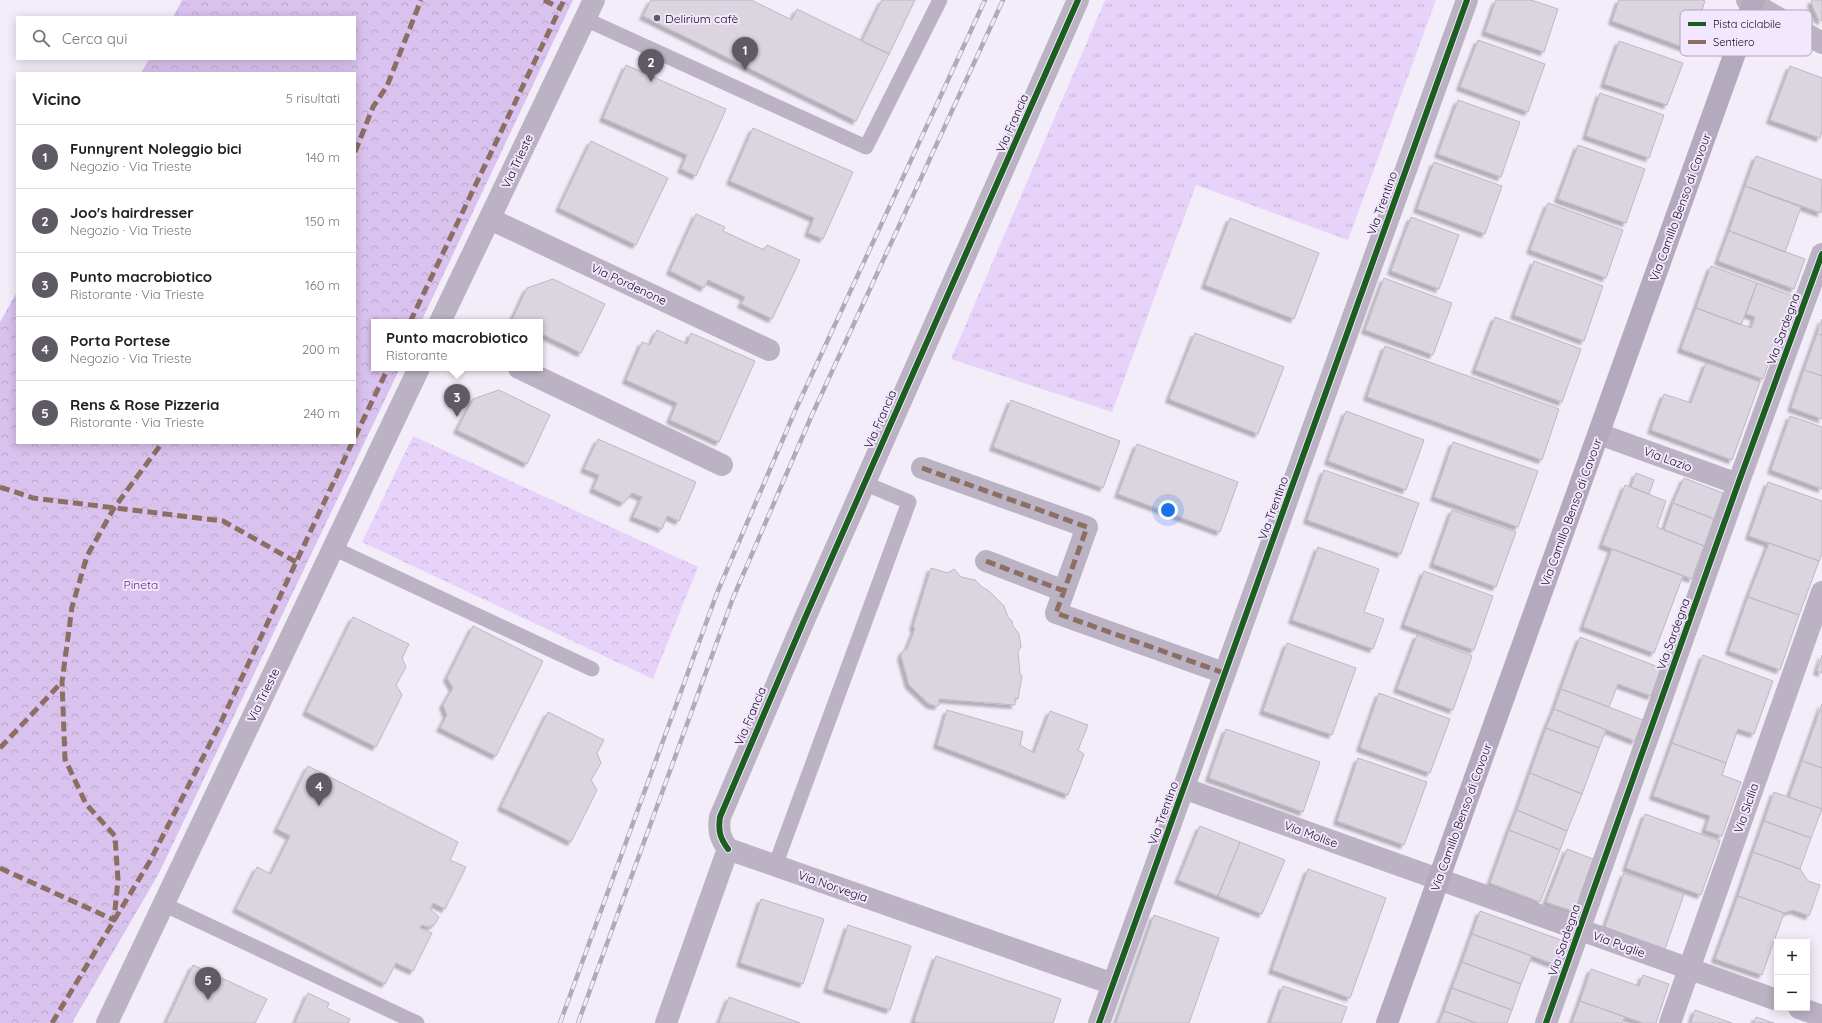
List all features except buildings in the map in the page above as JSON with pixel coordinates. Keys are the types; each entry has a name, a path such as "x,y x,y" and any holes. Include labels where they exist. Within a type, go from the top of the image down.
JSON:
{"main road":[{"name":"Via Camillo Benso di Cavour","path":"1387,1023 1599,434 1732,56"}],"street":[{"name":"Via Trieste","path":"441,319 594,0"},
{"name":"Via Francia","path":"728,849 721,840 718,828 720,817 864,483 1078,0"},
{"name":"Via Trentino","path":"1099,1023 1467,0"},
{"path":"1751,1 1766,10"},
{"path":"1812,37 1822,43"},
{"name":"Via Pordenone","path":"490,219 769,350"},
{"name":"Via Sardegna","path":"1546,1023 1738,484 1822,254"},
{"name":"Via Trieste","path":"107,1023 418,371"},
{"path":"526,371 722,465"},
{"name":"Via Lazio","path":"1599,434 1738,484"},
{"path":"922,468 1087,527 1056,613 1224,674"},
{"path":"986,562 1064,590"},
{"name":"Via Sicilia","path":"1670,1023 1822,592"},
{"name":"Via Molise","path":"1183,788 1438,879"},
{"path":"666,1023 728,849"},
{"name":"Via Norvegia","path":"728,849 1113,984"},
{"name":"Via Puglie","path":"1438,879 1774,999"},
{"path":"1807,1011 1820,1016"}],"lane":[{"path":"585,19 866,147 940,0"},
{"path":"775,866 910,502 864,483"},
{"path":"333,548 592,669"},
{"path":"163,904 417,1023"}],"green space":[{"name":"Pineta","path":"182,0 573,0 422,319 371,319 371,371 399,371 159,873 72,1023 0,1023 0,322 16,294 16,444 356,444 356,72 142,72 148,60 356,60 356,16 174,16"},
{"path":"1105,0 1436,0 1348,240 1196,185 1112,412 951,359"},
{"path":"413,436 698,567 653,679 362,542"}],"railway":[{"path":"560,1023 717,593 795,411 985,0"},
{"path":"578,1023 733,598 811,417 1003,0"}],"marked path":[{"path":"356,150 373,107 387,86 421,0"},
{"path":"544,0 560,8"},
{"path":"411,319 564,0"},
{"path":"356,435 387,371"},
{"path":"0,868 114,920 118,880 115,836 86,804 65,759 62,682 72,607 87,556 114,508 161,444"},
{"path":"52,1023 150,861 221,722 352,444"},
{"path":"922,468 1087,527 1056,613 1224,673"},
{"path":"0,487 33,498 223,521 296,562"},
{"path":"986,561 1064,591"},
{"path":"0,748 62,682"}],"cycle path":[{"path":"728,849 720,834 720,817 805,618 1078,0"},
{"path":"1099,1023 1467,0"},
{"path":"1546,1023 1738,484 1822,254"}],"place":[{"name":"Delirium cafè","path":"657,18"},
{"name":"Funnyrent Noleggio bici","path":"745,70"},
{"name":"Joo's hairdresser","path":"651,82"},
{"name":"Punto macrobiotico","path":"457,417"},
{"name":"Porta Portese","path":"319,806"},
{"name":"Rens & Rose Pizzeria","path":"208,1000"}]}
